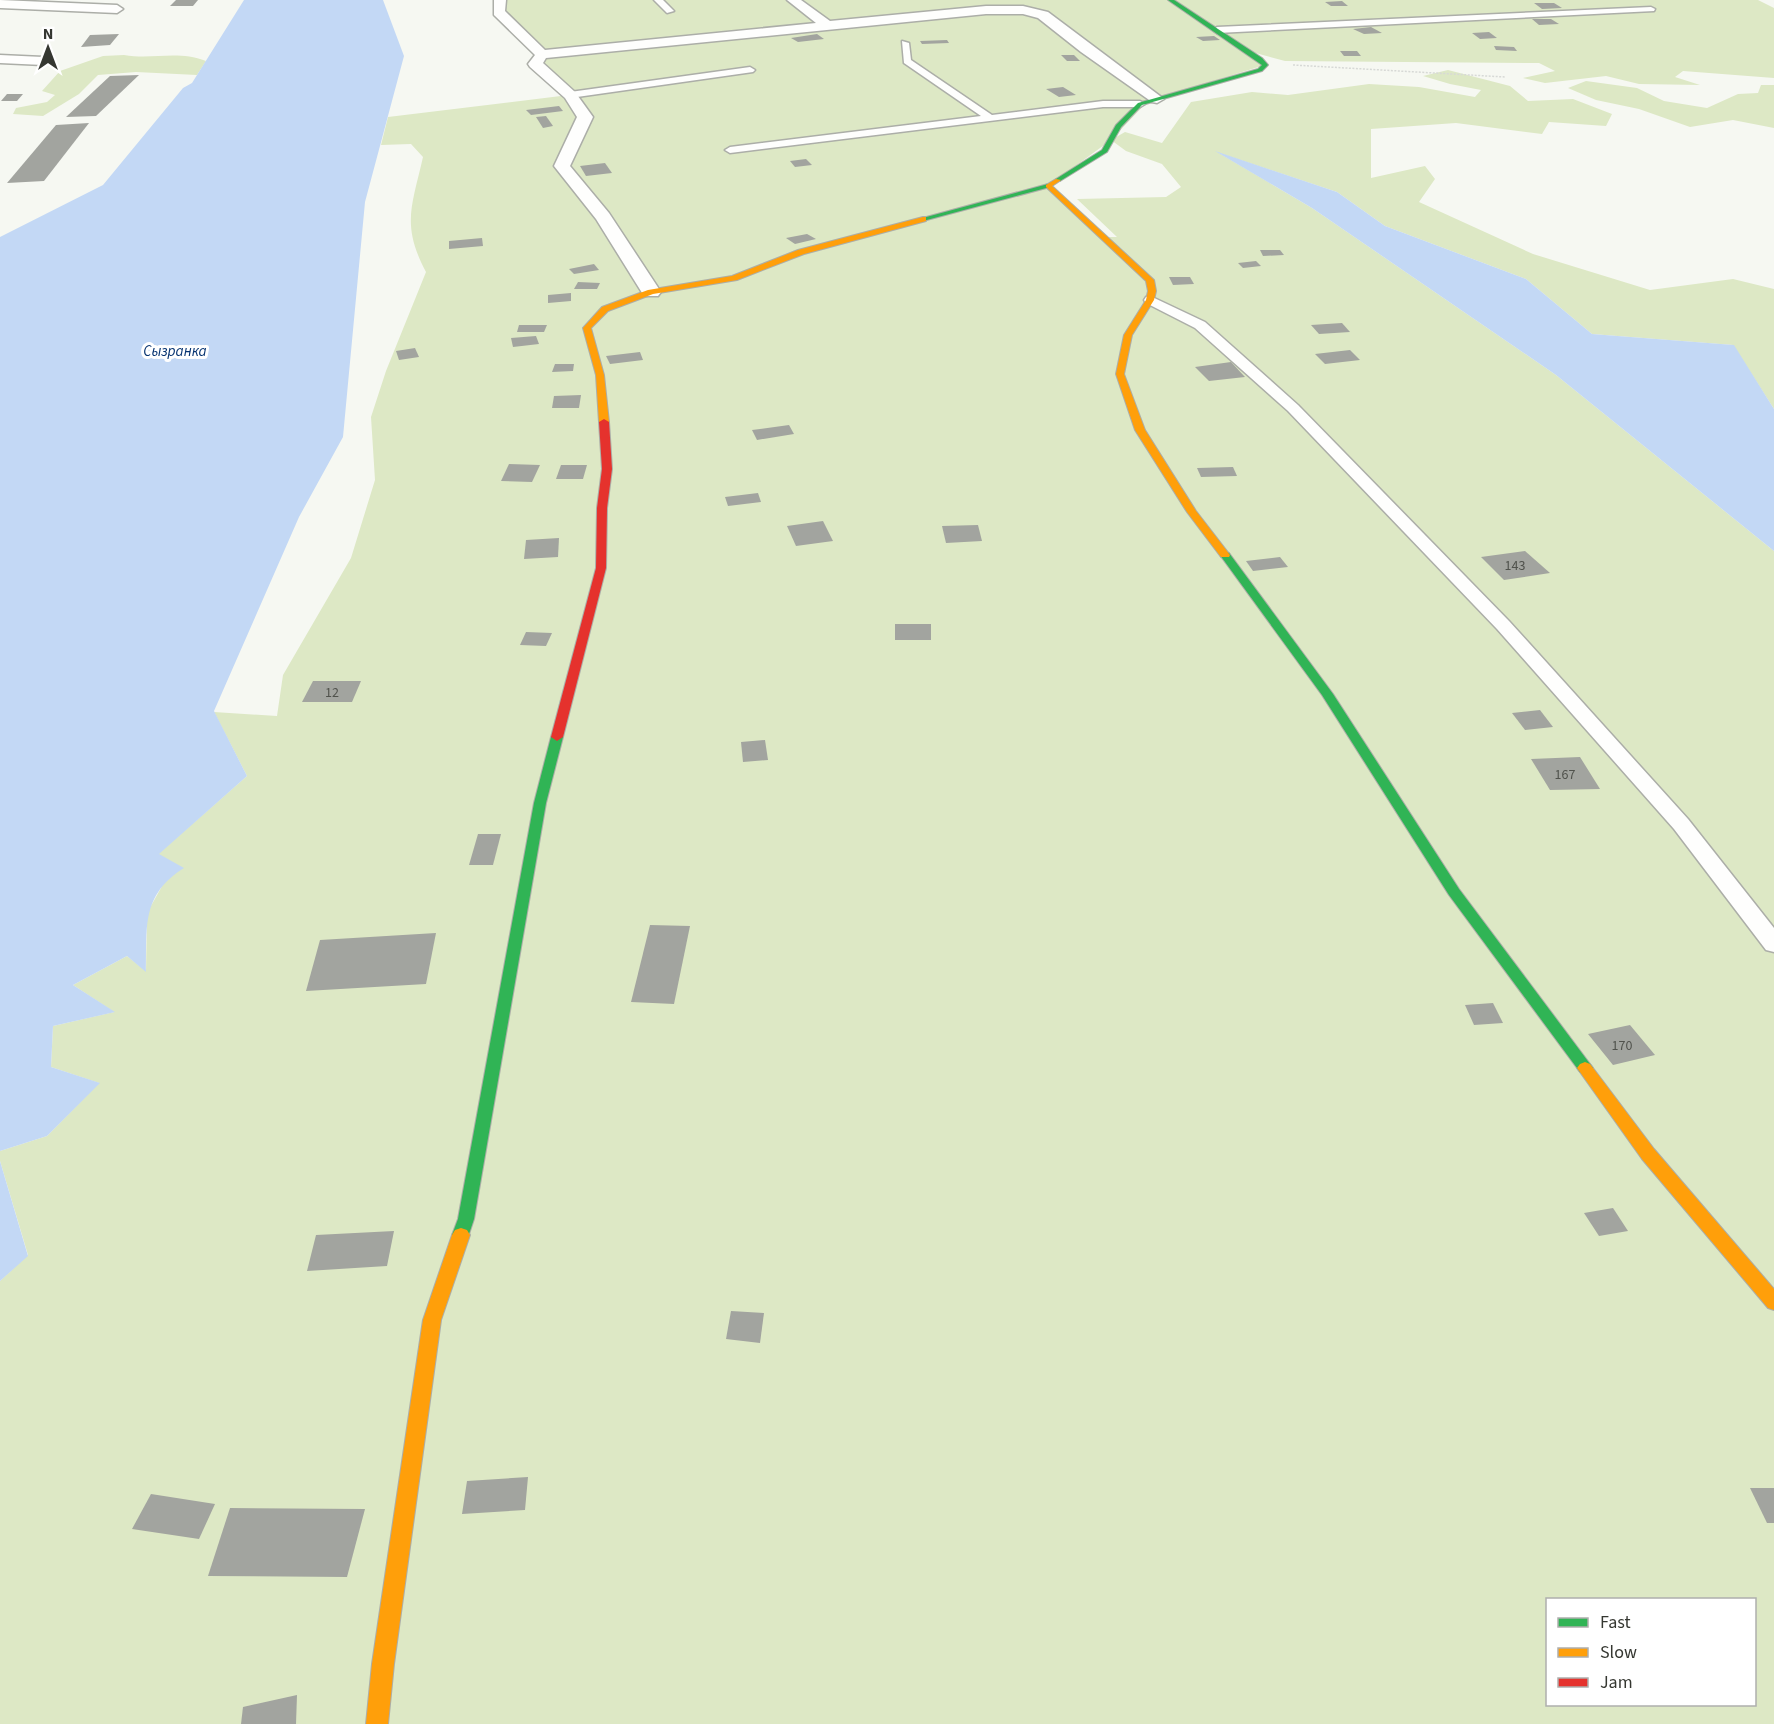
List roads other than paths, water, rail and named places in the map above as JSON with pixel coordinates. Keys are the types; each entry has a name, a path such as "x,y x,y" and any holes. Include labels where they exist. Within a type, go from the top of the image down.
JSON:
{"street":[{"path":"500,0 499,12 542,54"},
{"path":"793,0 828,26"},
{"path":"377,1724 382,1664 432,1320 466,1219 540,803 601,568 602,508 607,469 600,375 587,328 605,309 651,292 734,278 801,252 1048,186 1105,151 1118,126 1140,104 1260,70 1265,65 1171,0"},
{"path":"5,3 117,9"},
{"path":"651,292 603,217 562,166 585,117 570,95 535,64 542,54 986,10 1023,10 1043,15 1156,99"},
{"path":"0,59 43,61"},
{"path":"1048,186 1150,280 1152,291 1150,300 1128,335 1120,374 1140,430 1192,512 1250,586 1327,694 1454,892 1648,1154 1774,1302"}],"lane":[{"path":"658,0 670,11"},
{"path":"1217,30 1651,9"},
{"path":"906,43 907,61 990,118"},
{"path":"570,95 750,70"},
{"path":"730,150 1103,104 1140,104"},
{"path":"1150,300 1200,325 1293,408 1503,625 1681,824 1774,944"}],"water":[{"name":"Сызранка","path":"244,0 383,0 404,56 365,202 343,437 299,517 214,711 247,776 159,854 184,868 170,878 153,901 147,926 146,972 127,956 73,985 115,1012 53,1026 51,1067 100,1083 47,1136 0,1151 0,237 103,185 183,88 192,83"},
{"path":"1215,151 1337,192 1385,226 1526,279 1592,334 1734,345 1774,409 1774,551 1556,375 1312,208"},
{"path":"0,1161 28,1256 0,1281"}]}
